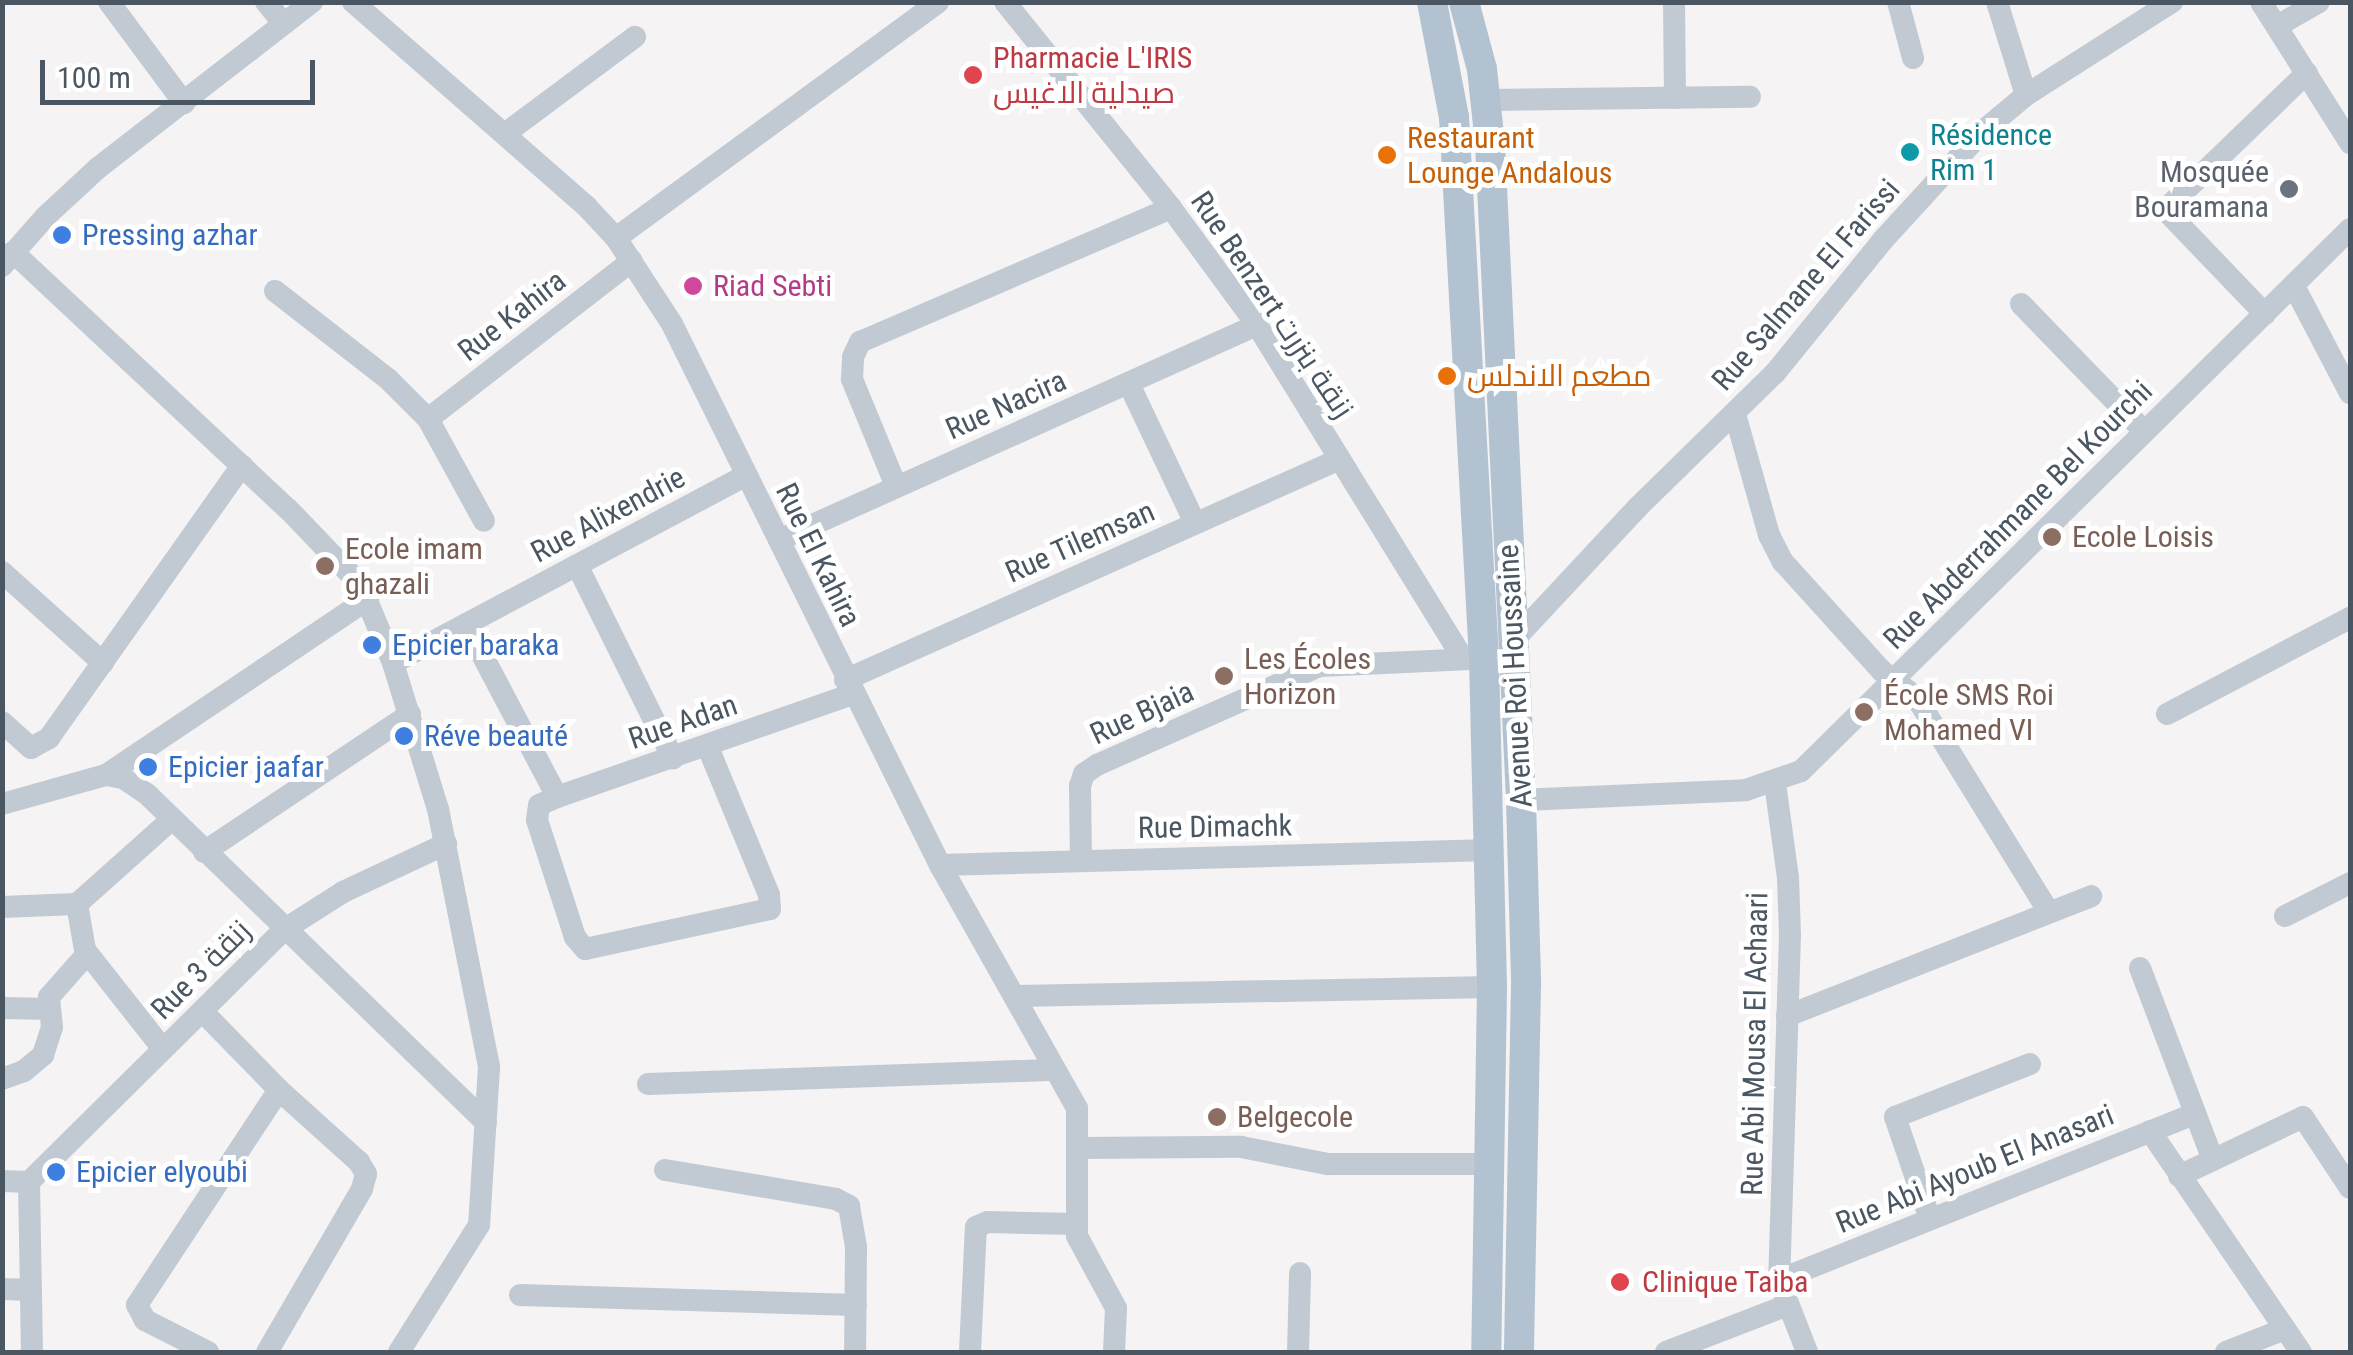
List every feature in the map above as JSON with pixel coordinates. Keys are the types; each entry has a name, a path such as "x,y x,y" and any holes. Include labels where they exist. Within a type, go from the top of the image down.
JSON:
{"main road":[{"name":"Avenue Roi Houssaine","path":"1432,2 1454,117 1474,659 1491,850 1491,1164 1486,1352"},
{"name":"Avenue Roi Houssaine","path":"1464,2 1487,100 1521,800 1526,1064 1519,1352"}],"street":[{"path":"109,2 184,103"},
{"path":"266,2 284,24"},
{"path":"312,2 98,168 8,259 242,465 360,584 393,663 446,844 489,1067 478,1225 399,1352"},
{"name":"Rue El Kahira","path":"353,2 506,134 616,238 632,262 711,396 848,687 940,865 1077,1108 1076,1224"},
{"path":"616,238 938,2"},
{"name":"Rue Benzert زنقة بنزرت","path":"1005,2 1171,208 1257,325 1340,459 1474,659"},
{"path":"1674,2 1676,98"},
{"path":"1898,2 1913,58"},
{"path":"1997,2 2026,95"},
{"name":"Rue Salmane El Farissi","path":"1513,641 1638,507 1736,414 1946,171 2026,95 2172,2"},
{"path":"2261,2 2350,143"},
{"path":"2278,26 2319,2"},
{"path":"506,134 635,37"},
{"path":"2265,314 2168,214 2168,206 2307,73"},
{"path":"1487,100 1750,97"},
{"path":"896,486 852,379 852,357 860,342 1171,208"},
{"name":"Rue Abderrahmane Bel Kourchi","path":"1521,800 1718,793 1774,783 1802,771 2350,229"},
{"name":"Rue Kahira","path":"428,419 632,262"},
{"path":"2294,286 2350,393"},
{"path":"275,292 361,356 428,419 484,520"},
{"path":"2021,304 2144,431"},
{"name":"Rue Nacira","path":"779,540 1257,325"},
{"path":"1129,384 1195,523"},
{"path":"1736,414 1769,535 1782,562 1812,599 1916,697 2049,912"},
{"name":"Rue Tilemsan","path":"848,687 1340,459"},
{"path":"2,722 26,745 43,744 242,465"},
{"name":"Rue Alixendrie","path":"393,663 746,475"},
{"path":"578,564 672,758"},
{"path":"2,572 103,663"},
{"path":"2,804 106,776 368,599"},
{"path":"2167,714 2350,618"},
{"path":"467,626 547,804 576,937 585,949 766,912 769,895 707,746"},
{"name":"Rue Bjaia","path":"1080,860 1080,786 1084,774 1098,765 1319,666 1474,659"},
{"name":"Rue Adan","path":"547,804 707,746 848,687"},
{"path":"204,852 410,714"},
{"path":"106,776 122,778 147,794 486,1123"},
{"name":"Rue Abi Mousa El Achaari","path":"1774,783 1788,878 1780,1280 1806,1352"},
{"path":"2,907 77,904 172,819"},
{"name":"Rue 3 زنقة","path":"28,1182 284,929 343,892 446,844"},
{"name":"Rue Dimachk","path":"940,865 1491,850"},
{"path":"2285,916 2350,883"},
{"path":"1787,1016 2091,896"},
{"path":"77,904 78,925 88,954 163,1049"},
{"path":"2,1079 24,1070 43,1055 52,1028 48,997 88,954"},
{"path":"2140,968 2213,1160"},
{"path":"1017,996 1492,988"},
{"path":"2,1008 48,1009"},
{"path":"202,1012 278,1090 359,1162 366,1174 362,1189 267,1352"},
{"path":"1930,1219 1895,1117 2030,1064"},
{"path":"648,1084 1055,1070"},
{"path":"208,1352 145,1320 137,1305 278,1090"},
{"name":"Rue Abi Ayoub El Anasari","path":"1780,1280 2194,1114"},
{"path":"2179,1176 2303,1117 2344,1163 2350,1188"},
{"path":"2150,1131 2302,1352"},
{"path":"1079,1148 1242,1147 1328,1164 1491,1164"},
{"path":"664,1170 844,1202 852,1211 855,1352"},
{"path":"2,1182 28,1182 32,1352"},
{"path":"970,1352 976,1227 988,1222 1076,1224 1081,1245 1116,1308 1114,1352"},
{"path":"1298,1352 1300,1274"},
{"path":"2,1289 31,1290"},
{"path":"520,1295 856,1305"},
{"path":"1666,1352 1788,1305"},
{"path":"2226,1352 2285,1329"}],"place":[{"name":"Pharmacie L'IRIS صيدلية الاغيس","path":"973,75"},
{"name":"Résidence Rim 1","path":"1910,152"},
{"name":"Restaurant Lounge Andalous","path":"1387,155"},
{"name":"Mosquée Bouramana","path":"2289,189"},
{"name":"Pressing azhar","path":"62,235"},
{"name":"Riad Sebti","path":"693,286"},
{"name":"مطعم الاندلس","path":"1447,376"},
{"name":"Ecole Loisis","path":"2052,537"},
{"name":"Ecole imam ghazali","path":"325,566"},
{"name":"Epicier baraka","path":"372,645"},
{"name":"Les Écoles Horizon","path":"1224,676"},
{"name":"École SMS Roi Mohamed VI","path":"1864,712"},
{"name":"Réve beauté","path":"404,736"},
{"name":"Epicier jaafar","path":"148,767"},
{"name":"Belgecole","path":"1217,1117"},
{"name":"Epicier elyoubi","path":"56,1172"},
{"name":"Clinique Taiba","path":"1620,1282"}]}
